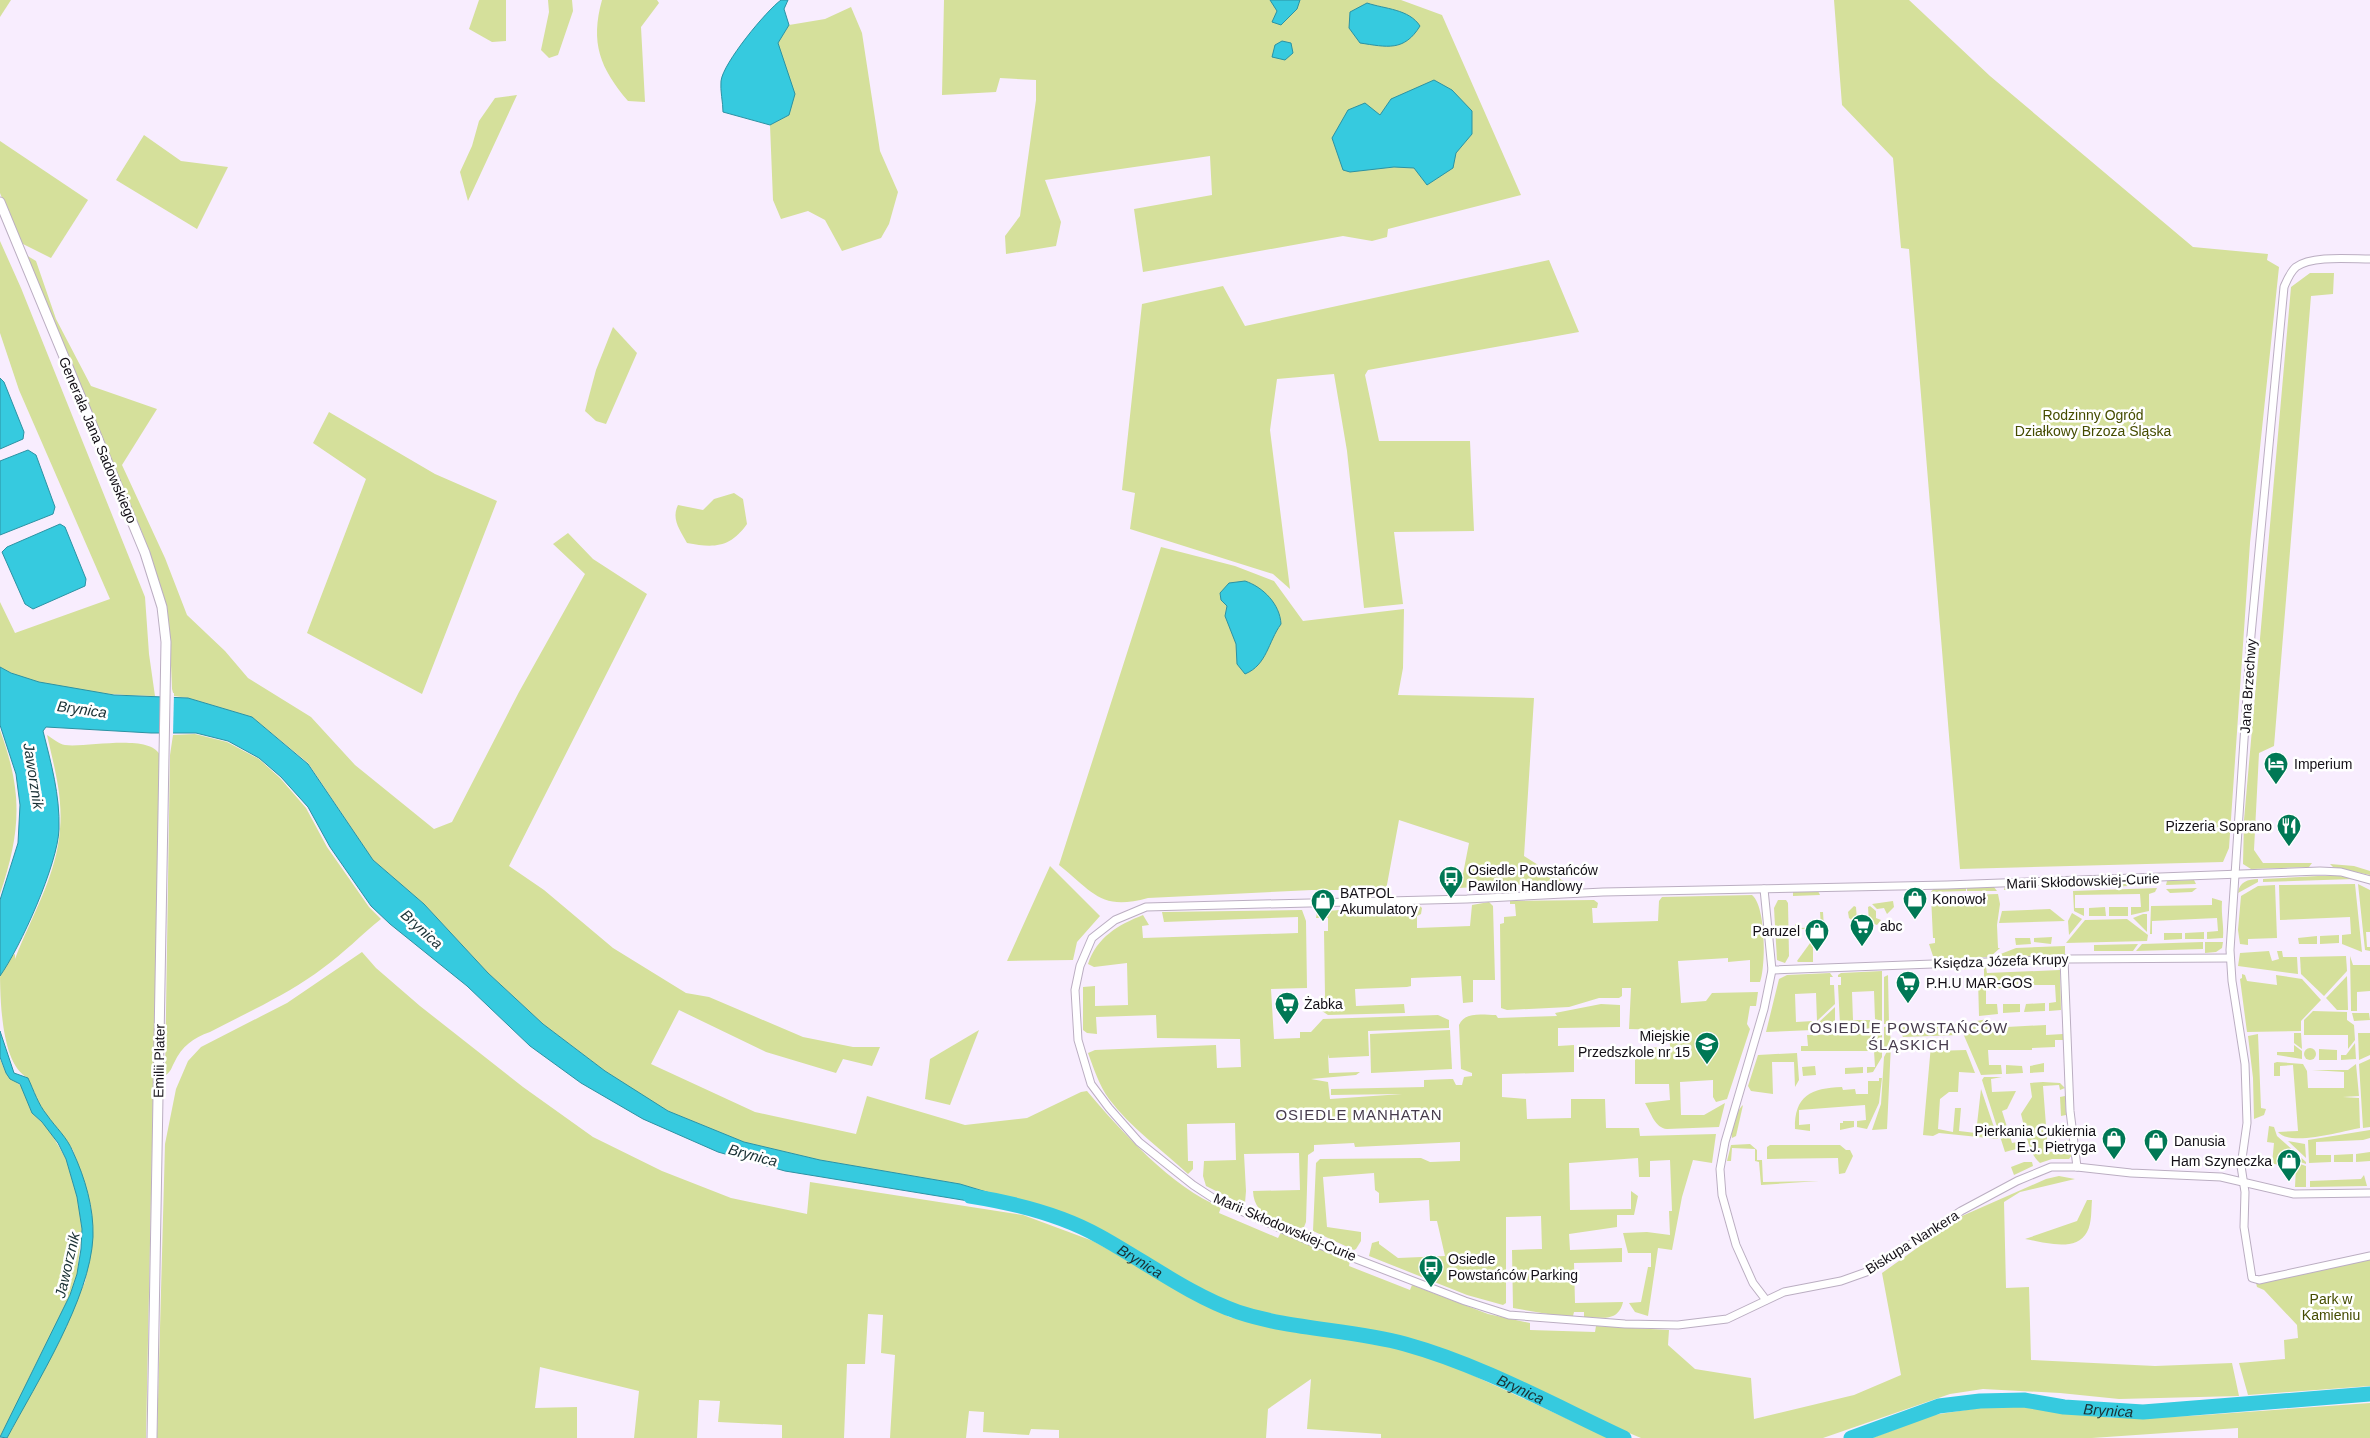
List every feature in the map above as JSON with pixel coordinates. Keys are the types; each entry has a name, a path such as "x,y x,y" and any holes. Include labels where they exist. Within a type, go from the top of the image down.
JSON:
{"street":[{"name":"Generała Jana Sadowskiego","path":"0,202 154,579 162,607 166,642 166,684"},
{"name":"Jana Brzechwy","path":"2370,259 2317,260 2304,263 2296,267 2284,287 2252,626 2230,958 2245,1064 2247,1123 2241,1166 2244,1182 2244,1227 2252,1278 2255,1280 2370,1256"},
{"name":"Emilii Plater","path":"152,1438 166,684"},
{"name":"Marii Skłodowskiej-Curie","path":"1625,1324 1553,1320 1500,1312 1308,1240 1216,1200 1193,1185 1139,1142 1091,1084 1078,1040 1075,1020 1075,990 1080,966 1092,938 1115,920 1146,907 2341,872 2370,880"},
{"path":"1764,889 1772,970 1762,1016 1724,1142 1720,1169 1722,1195 1736,1245 1753,1283 1766,1300"},
{"name":"Księdza Józefa Krupy","path":"1772,970 2064,959 2230,958"},
{"path":"2064,959 2070,1111 2077,1166"},
{"name":"Biskupa Nankera","path":"1625,1324 1712,1322 1738,1315 1784,1292 1841,1281 1862,1274 1881,1265 1961,1211 2017,1181 2051,1167 2077,1166 2131,1173 2221,1177 2294,1194 2370,1192"}],"green space":[{"path":"0,0 11,0 0,17"},
{"path":"479,0 506,0 506,41 492,42 469,29"},
{"path":"548,0 572,0 573,11 558,55 549,58 541,50 549,12"},
{"path":"602,0 657,0 659,3 641,27 645,102 628,101 604,66 600,54 597,29"},
{"path":"944,0 1401,0 1442,15 1521,195 1388,229 1387,237 1372,241 1343,236 1143,272 1134,209 1212,195 1210,156 1045,180 1061,222 1056,246 1006,254 1005,236 1020,216 1036,100 1036,80 1000,78 996,92 942,95"},
{"name":"Rodzinny Ogród Działkowy Brzoza Śląska","path":"1834,0 1909,0 1990,76 2193,247 2268,254 2267,260 2279,267 2250,543 2229,848 2223,862 1960,869 1909,249 1901,248 1893,158 1842,105"},
{"path":"851,7 862,33 880,151 898,192 889,224 881,238 842,251 825,220 808,211 781,219 773,200 770,125 789,115 778,43 789,25 825,19"},
{"path":"517,95 468,201 460,172 472,146 479,121 495,98"},
{"path":"144,135 181,161 228,167 197,229 116,180"},
{"path":"0,141 88,200 51,258 19,242 0,193"},
{"path":"0,241 21,288 145,597 149,654 155,696 75,690 35,682 0,667 0,602 15,633 110,599 19,390 0,333"},
{"path":"21,252 36,261 56,319 91,386 157,409 122,465 165,558 187,615 225,651 248,678 311,717 355,765 434,829 452,822 519,692 585,574 553,544 568,533 593,559 647,594 509,866 544,890 613,948 686,993 709,997 803,1037 853,1047 880,1047 872,1066 843,1059 836,1073 766,1052 679,1010 651,1064 755,1112 856,1134 867,1096 965,1125 1027,1118 1081,1092 1087,1091 1148,1157 1184,1187 1221,1207 1219,1213 1278,1238 1281,1232 1350,1260 1349,1266 1410,1290 1412,1285 1488,1314 1530,1323 1530,1330 1595,1332 1596,1326 1669,1330 1668,1345 1695,1369 1751,1378 1754,1419 1854,1395 1901,1375 1882,1273 1962,1216 2046,1179 2059,1176 2075,1179 2020,1192 2004,1202 2006,1288 2029,1287 2031,1360 2155,1366 2232,1363 2239,1396 2119,1399 2060,1393 1983,1389 1950,1394 1823,1438 1641,1438 1579,1412 1476,1363 1420,1343 1241,1308 1197,1289 1106,1233 1060,1213 960,1184 820,1160 744,1142 668,1111 605,1071 543,1024 488,973 424,904 373,860 308,763 252,717 188,698 174,696 168,628 149,550 106,455"},
{"path":"1549,260 1579,332 1368,370 1365,375 1379,441 1470,441 1474,531 1394,532 1403,604 1364,608 1347,451 1334,374 1277,379 1270,430 1290,589 1273,574 1130,529 1135,493 1122,490 1142,304 1223,286 1245,326"},
{"path":"2310,273 2334,273 2333,294 2311,296 2274,746 2259,753 2254,850 2263,863 2312,863 2309,867 2251,869 2243,864 2244,820 2291,287"},
{"path":"613,327 637,353 606,424 596,421 585,411 596,370"},
{"path":"329,412 435,474 497,501 422,694 307,633 366,479 313,443"},
{"path":"734,493 743,499 747,524 741,532 728,542 713,546 687,543 676,520 675,515 678,505 703,510 714,499"},
{"path":"1161,547 1235,566 1274,581 1303,621 1404,609 1403,668 1398,695 1534,698 1524,856 1565,882 1441,889 1462,879 1469,843 1399,820 1386,890 1312,890 1148,898 1119,902 1108,901 1099,897 1081,884 1059,865"},
{"path":"0,730 13,773 16,812 12,851 0,894"},
{"path":"195,734 227,742 259,759 280,778 306,808 327,847 369,907 381,919 331,962 310,977 268,1002 193,1040 184,1047 171,1070 165,1076 170,755 173,735"},
{"path":"47,735 65,745 131,743 143,745 154,748 160,755 146,1438 7,1438 57,1343 85,1282 93,1236 91,1206 73,1150 41,1108 28,1078 19,1070 12,1059 7,1044 1,1010 0,963 15,954 15,959 49,879 58,846 61,817 60,805"},
{"path":"2330,864 2354,866 2370,871 2370,875 2333,867"},
{"path":"1050,866 1100,916 1077,942 1073,960 1007,961"},
{"path":"2340,876 2354,879 2263,882 2263,879"},
{"path":"2258,879 2258,882 2238,893 2242,884"},
{"path":"2194,880 2196,884 2166,885 2167,881"},
{"path":"2154,881 2157,885 2046,889 2049,885"},
{"path":"2355,884 2362,952 2342,944 2342,935 2351,934 2350,917 2280,920 2279,885"},
{"path":"2358,884 2370,890 2370,932 2366,932 2367,947 2370,947 2370,951 2365,950"},
{"path":"2035,885 2038,889 2004,890 2005,886"},
{"path":"2275,885 2277,938 2248,939 2248,945 2240,944 2238,930 2241,896 2258,886"},
{"path":"1966,887 1966,891 1931,892 1934,888"},
{"path":"1967,887 1994,887 1997,891 1967,891"},
{"path":"2157,888 2155,892 2149,894 2149,911 2131,915 2131,907 2141,907 2140,894 2075,895 2075,908 2084,908 2084,916 2074,911 2073,891"},
{"path":"2197,888 2192,892 2170,893 2166,889"},
{"path":"1818,891 1820,895 1793,896 1793,892"},
{"path":"1998,894 2000,904 1997,925 1998,948 2000,948 1990,957 1934,959 1929,944 1935,943 1935,938 1933,938 1931,896"},
{"path":"1752,895 1757,901 1760,911 1764,936 1760,982 1750,982 1750,960 1728,962 1728,958 1678,961 1681,1003 1706,1001 1712,993 1758,992 1756,1006 1750,1006 1747,1024 1750,1029 1727,1099 1716,1102 1713,1097 1713,1080 1680,1082 1681,1115 1704,1115 1725,1103 1719,1127 1667,1129 1659,1126 1654,1119 1645,1103 1670,1100 1669,1084 1635,1084 1635,1048 1670,1047 1669,1030 1629,1029 1631,988 1622,988 1622,996 1619,998 1599,998 1569,1007 1507,1010 1501,1008 1500,924 1504,923 1504,917 1516,916 1515,904 1510,904 1510,901 1594,900 1598,903 1597,908 1592,908 1593,923 1658,921 1659,901 1662,897"},
{"path":"2212,898 2222,901 2223,938 2207,939 2207,932 2218,931 2217,918 2152,921 2152,934 2150,934 2151,906 2212,905"},
{"path":"1778,900 1786,900 1788,903 1789,956 1785,963 1777,960 1774,908"},
{"path":"1893,901 1894,907 1887,914 1884,908 1877,909 1872,904"},
{"path":"1489,902 1493,906 1495,980 1473,980 1473,1002 1463,1003 1461,976 1411,978 1411,986 1407,987 1355,989 1356,1006 1404,1004 1405,1013 1328,1015 1322,1011 1320,1001 1325,996 1324,931 1328,931 1328,918 1316,918 1317,912 1417,903 1422,908 1421,914 1417,916 1417,928 1470,926 1472,905"},
{"path":"1854,906 1856,907 1857,921 1854,922 1849,918 1848,912"},
{"path":"1870,906 1876,911 1876,918 1881,920 1877,925 1869,922 1868,907"},
{"path":"2105,907 2106,916 2089,916 2089,908"},
{"path":"2109,907 2128,907 2128,916 2109,916"},
{"path":"2050,909 2065,921 1999,923 2002,911"},
{"path":"1302,910 1306,921 1307,988 1271,989 1274,1039 1300,1038 1300,1032 1311,1032 1323,1019 1438,1015 1449,1020 1449,1028 1368,1031 1369,1056 1329,1058 1328,1054 1329,1073 1360,1072 1356,1075 1311,1079 1328,1082 1330,1099 1402,1094 1331,1095 1331,1089 1424,1087 1424,1080 1450,1079 1453,1079 1456,1085 1462,1085 1464,1077 1472,1076 1472,1073 1461,1069 1459,1025 1465,1018 1470,1016 1480,1014 1496,1015 1498,1018 1557,1016 1555,1013 1601,1004 1620,1005 1620,1027 1558,1028 1558,1046 1574,1045 1574,1072 1502,1074 1502,1097 1526,1099 1527,1119 1571,1118 1571,1099 1605,1099 1606,1128 1639,1128 1640,1136 1716,1134 1712,1163 1693,1160 1682,1197 1672,1250 1658,1248 1648,1316 1635,1312 1629,1303 1641,1302 1648,1267 1651,1267 1651,1253 1628,1253 1623,1233 1647,1232 1670,1235 1669,1211 1672,1211 1670,1160 1650,1161 1650,1177 1639,1177 1638,1158 1569,1163 1570,1210 1631,1209 1631,1191 1638,1196 1634,1215 1617,1215 1617,1227 1569,1234 1570,1250 1622,1248 1622,1262 1574,1263 1575,1303 1623,1302 1621,1309 1613,1316 1602,1318 1584,1317 1584,1312 1574,1312 1573,1316 1554,1315 1513,1308 1512,1250 1542,1249 1541,1216 1506,1217 1506,1303 1503,1305 1467,1295 1369,1256 1372,1243 1379,1241 1379,1244 1398,1258 1445,1256 1437,1221 1430,1221 1429,1200 1379,1203 1379,1193 1375,1190 1374,1173 1323,1177 1327,1227 1361,1232 1361,1241 1356,1249 1354,1250 1313,1231 1316,1163 1320,1159 1421,1158 1430,1162 1460,1161 1460,1142 1355,1147 1354,1143 1314,1145 1314,1151 1308,1155 1306,1222 1304,1227 1300,1228 1269,1217 1258,1207 1254,1200 1253,1191 1300,1190 1299,1153 1244,1154 1246,1191 1245,1203 1242,1204 1206,1186 1203,1176 1204,1161 1236,1160 1235,1123 1187,1124 1188,1161 1193,1161 1193,1169 1188,1174 1136,1129 1117,1109 1102,1088 1088,1053 1095,1050 1216,1045 1217,1068 1241,1067 1240,1039 1157,1038 1156,1015 1096,1017 1097,1034 1087,1033 1083,1030 1083,987 1095,986 1095,1006 1128,1005 1127,963 1094,967 1088,964 1097,946 1103,939 1125,923 1143,915 1149,925 1142,926 1143,938 1298,933 1298,917 1164,922 1162,912"},
{"path":"1820,912 1823,912 1824,928 1798,929 1798,933 1795,933 1795,924 1799,924 1800,928 1821,927"},
{"path":"2072,913 2082,919 2069,935 2068,921"},
{"path":"2147,914 2147,932 2133,918"},
{"path":"2127,919 2148,935 2147,941 2066,943 2085,920"},
{"path":"2204,932 2204,939 2185,939 2185,933"},
{"path":"2164,933 2182,933 2182,939 2164,940"},
{"path":"2339,935 2339,943 2320,944 2320,936"},
{"path":"2317,936 2317,944 2299,944 2298,938"},
{"path":"2052,937 2051,944 2034,942 2034,938"},
{"path":"2015,938 2030,938 2031,944 2016,945"},
{"path":"1813,939 1813,962 1798,962 1797,961"},
{"path":"2203,942 2203,949 2136,951 2142,944"},
{"path":"2205,942 2223,942 2222,948 2216,952 2205,953"},
{"path":"2138,944 2133,951 2094,951 2094,945"},
{"path":"2065,946 2065,956 1997,958 1998,955 2016,948"},
{"path":"2269,951 2272,961 2279,959 2277,951 2282,951 2283,957 2297,957 2298,974 2238,966 2240,953"},
{"path":"362,952 376,968 420,1006 523,1087 593,1137 662,1171 731,1198 807,1214 810,1182 1023,1215 1093,1241 1229,1317 1278,1328 1420,1351 1609,1438 1381,1438 1381,1434 1307,1429 1311,1379 1268,1409 1266,1438 1059,1438 1059,1430 1031,1429 1029,1435 983,1432 984,1412 969,1411 966,1438 890,1438 895,1355 881,1353 883,1315 868,1314 865,1364 847,1364 844,1438 782,1438 782,1425 718,1422 720,1401 699,1400 697,1438 634,1438 639,1391 540,1367 535,1408 577,1407 577,1438 157,1438 165,1144 176,1089 188,1061 201,1047 287,1003"},
{"path":"2346,956 2347,971 2324,996 2301,974 2300,957"},
{"path":"2350,956 2353,965 2370,965 2370,991 2357,992 2357,1011 2351,1011"},
{"path":"1984,967 1986,967 1987,973 2060,970 2061,1010 2049,1011 2049,1003 2056,1002 2055,985 2008,985 2007,988 1986,989 1986,1004 1997,1004 1998,1014 1979,1016 1978,979 1984,976"},
{"path":"1882,971 1882,1021 1875,1019 1874,991 1852,992 1853,1020 1870,1020 1870,1028 1854,1030 1846,1029 1840,1025 1838,985 1841,985 1841,977 1838,977 1838,975 1841,973"},
{"path":"1830,973 1833,977 1830,977 1830,985 1834,985 1835,1004 1817,1021 1816,993 1795,994 1796,1022 1813,1021 1813,1030 1766,1032 1779,979 1787,975"},
{"path":"2242,974 2245,975 2247,981 2277,985 2276,975 2302,979 2321,1000 2301,1021 2301,1031 2247,1032 2240,979"},
{"path":"1888,975 1889,1024 1884,1024 1884,977"},
{"path":"2347,976 2348,1010 2337,1010 2326,998"},
{"path":"2045,1003 2045,1011 2024,1012 2026,1004"},
{"path":"2003,1004 2020,1004 2020,1012 2003,1013"},
{"path":"1835,1007 1835,1027 1819,1030 1818,1023"},
{"path":"2313,1011 2347,1012 2347,1020 2354,1025 2355,1040 2348,1049 2348,1035 2304,1035 2304,1020"},
{"path":"2352,1013 2369,1013 2370,1020 2354,1021"},
{"path":"1987,1019 1988,1028 2046,1025 2046,1035 2063,1034 2063,1040 2055,1040 2055,1047 2032,1048 2032,1050 1988,1050 1989,1065 2001,1065 2002,1074 1981,1075 1962,1031 1962,1024"},
{"path":"1958,1024 1960,1035 1903,1037 1897,1027"},
{"path":"1889,1026 1891,1041 1884,1053 1884,1027"},
{"path":"979,1030 950,1105 925,1099 930,1059"},
{"path":"1450,1030 1452,1069 1371,1073 1370,1034"},
{"path":"1882,1033 1882,1057 1873,1072 1867,1073 1867,1067 1875,1067 1874,1051 1801,1051 1801,1046 1808,1046 1807,1035"},
{"path":"2294,1033 2301,1033 2302,1049 2294,1043"},
{"path":"2358,1033 2370,1033 2370,1055 2359,1060"},
{"path":"2258,1034 2261,1108 2266,1109 2264,1115 2254,1119 2253,1078 2248,1036"},
{"path":"2355,1043 2356,1059 2341,1060 2341,1055 2346,1055"},
{"path":"1891,1044 1887,1129 1872,1130 1881,1104 1884,1057"},
{"path":"1931,1045 1933,1051 1966,1050 1975,1073 1959,1072 1958,1092 1949,1092 1940,1099 1938,1129 1953,1132 1955,1108 1961,1108 1959,1131 1976,1133 1981,1089 1998,1139 1939,1133 1933,1136 1923,1135"},
{"path":"2294,1045 2302,1051 2302,1059 2277,1055 2277,1052 2294,1052"},
{"path":"2308,1048 2312,1048 2316,1054 2312,1060 2308,1060 2304,1056 2304,1052"},
{"path":"2319,1049 2337,1050 2337,1060 2319,1060"},
{"path":"1797,1053 1799,1080 1795,1087 1794,1062 1772,1062 1773,1094 1751,1091 1748,1086 1758,1055"},
{"path":"0,1059 6,1073 23,1088 32,1113 48,1128 66,1159 77,1197 82,1229 77,1274 70,1295 0,1438"},
{"path":"2370,1059 2370,1127 2363,1128 2359,1064"},
{"path":"2044,1063 2044,1072 2030,1073 2030,1066"},
{"path":"2274,1063 2303,1064 2307,1071 2308,1088 2344,1088 2344,1072 2312,1070 2348,1070 2356,1064 2359,1096 2343,1097 2359,1098 2360,1128 2330,1135 2305,1138 2284,1136 2278,1132 2298,1131 2293,1065 2280,1066 2280,1076 2274,1076"},
{"path":"2006,1065 2022,1066 2023,1073 2006,1074"},
{"path":"1815,1066 1816,1075 1803,1076 1802,1067"},
{"path":"1863,1067 1863,1073 1845,1074 1845,1068"},
{"path":"1984,1077 2002,1077 1991,1079 1992,1092 2016,1091 2007,1109 2002,1111 2012,1143 2018,1142 2020,1148 2005,1152 1982,1080"},
{"path":"1879,1078 1882,1078 1879,1103 1867,1129 1857,1127 1857,1121 1866,1120 1865,1105 1799,1110 1799,1125 1810,1124 1810,1131 1795,1129 1795,1118 1798,1109 1801,1101 1806,1096 1821,1089 1842,1087 1843,1090 1855,1089 1856,1094 1868,1094 1868,1081 1879,1081"},
{"path":"2030,1083 2060,1083 2065,1088 2060,1090 2059,1085 2043,1086 2048,1152 2065,1151 2065,1140 2069,1140 2072,1155 2069,1159 2052,1159 2040,1163 2036,1159 2028,1140 2021,1114 2032,1097"},
{"path":"2065,1096 2066,1115 2061,1116 2060,1097"},
{"path":"1743,1105 1736,1136 1732,1138 1734,1120"},
{"path":"1843,1121 1854,1121 1854,1127 1840,1130 1840,1123 1843,1123"},
{"path":"2269,1126 2274,1127 2277,1136 2306,1162 2306,1164 2289,1158 2286,1152 2280,1156 2282,1161 2288,1160 2306,1166 2306,1187 2295,1187 2296,1166 2272,1164 2274,1143 2267,1142"},
{"path":"2370,1130 2370,1138 2363,1140 2316,1142 2316,1155 2331,1155 2331,1162 2309,1163 2308,1140"},
{"path":"2288,1141 2305,1144 2306,1158"},
{"path":"1750,1144 1757,1150 1757,1160 1762,1160 1763,1182 1819,1181 1761,1185 1759,1162 1755,1161 1755,1149 1732,1148 1731,1161 1727,1161 1731,1145"},
{"path":"1770,1145 1840,1145 1846,1150 1850,1150 1853,1156 1845,1173 1839,1174 1838,1158 1767,1159 1767,1147"},
{"path":"2370,1152 2370,1161 2356,1162 2356,1154"},
{"path":"2353,1154 2353,1162 2334,1162 2334,1155"},
{"path":"2024,1162 2032,1162 2033,1166 2014,1175 2011,1167"},
{"path":"2364,1175 2367,1186 2310,1187 2310,1181 2361,1179"},
{"path":"2087,1200 2092,1200 2091,1221 2087,1232 2082,1238 2067,1244 2050,1244 2025,1239 2077,1221"},
{"name":"Park w Kamieniu","path":"2370,1258 2370,1386 2248,1395 2239,1363 2285,1359 2284,1340 2298,1338 2297,1325 2264,1290 2257,1287 2256,1283"},
{"path":"2370,1403 2370,1438 2238,1438 2238,1428 2092,1438 1872,1438 1933,1415 1992,1406 2038,1407 2112,1418 2190,1416"}],"water":[{"path":"781,0 788,0 784,9 789,25 778,43 795,94 789,115 770,125 723,112 721,81 729,62 746,38"},
{"path":"1270,0 1300,0 1297,9 1281,25 1272,22 1277,11"},
{"path":"1367,3 1396,10 1410,16 1420,26 1408,40 1394,46 1360,43 1349,28 1350,12"},
{"path":"1282,41 1291,43 1293,53 1285,60 1272,57 1275,45"},
{"path":"1434,80 1452,90 1472,111 1472,134 1456,153 1453,168 1427,185 1414,168 1394,167 1350,172 1343,170 1332,138 1348,110 1365,103 1380,115 1391,99"},
{"path":"0,378 4,382 24,432 23,439 0,449"},
{"path":"28,450 36,455 55,507 53,514 0,535 0,461"},
{"path":"60,524 65,527 86,579 85,586 33,609 25,604 2,552 7,547"},
{"path":"1245,581 1258,587 1269,597 1274,603 1281,624 1263,659 1245,674 1237,664 1236,644 1225,616 1227,606 1221,600 1220,593 1229,583"},
{"name":"Jaworznik","path":"0,667 11,673 39,682 114,695 188,698 252,717 308,764 373,860 424,904 488,973 543,1024 605,1071 668,1111 744,1142 820,1160 960,1184 990,1193 987,1204 785,1171 718,1152 643,1119 581,1083 530,1046 467,986 390,924 371,906 330,847 308,807 281,777 259,758 228,741 196,733 151,733 46,727 43,731 58,804 59,829 57,844 37,905 18,946 0,976 0,900 18,843 20,805 16,774 0,725"},
{"path":"0,1031 14,1073 28,1078 41,1106 71,1147 85,1183 93,1226 90,1261 83,1287 47,1366 7,1438 0,1437 70,1295 77,1274 82,1229 77,1197 66,1159 58,1143 42,1122 32,1113 20,1084 10,1079 6,1073 0,1057"}],"pier":[{"path":"174,693 173,735 160,735 160,694"}],"waterway":[{"name":"Brynica","path":"970,1196 1020,1206 1069,1221 1116,1245 1203,1297 1238,1312 1300,1326 1385,1339 1433,1353 1516,1386 1624,1438"},
{"name":"Brynica","path":"1851,1438 1939,1406 1980,1401 2024,1400 2064,1407 2143,1412 2370,1394"}],"place":[{"name":"Imperium","path":"2276,785"},
{"name":"Pizzeria Soprano","path":"2289,847"},
{"name":"Osiedle Powstańców Pawilon Handlowy","path":"1451,899"},
{"name":"Konowoł","path":"1915,920"},
{"name":"BATPOL Akumulatory","path":"1323,922"},
{"name":"abc","path":"1862,947"},
{"name":"Paruzel","path":"1817,952"},
{"name":"P.H.U MAR-GOS","path":"1908,1004"},
{"name":"Żabka","path":"1287,1025"},
{"name":"Miejskie Przedszkole nr 15","path":"1707,1065"},
{"name":"Pierkania Cukiernia E.J. Pietryga","path":"2114,1160"},
{"name":"Danusia","path":"2156,1162"},
{"name":"Ham Szyneczka","path":"2289,1182"},
{"name":"Osiedle Powstańców Parking","path":"1431,1288"}],"district":[{"name":"OSIEDLE POWSTAŃCÓW ŚLĄSKICH","path":"1909,1036"},
{"name":"OSIEDLE MANHATAN","path":"1359,1114"}]}
